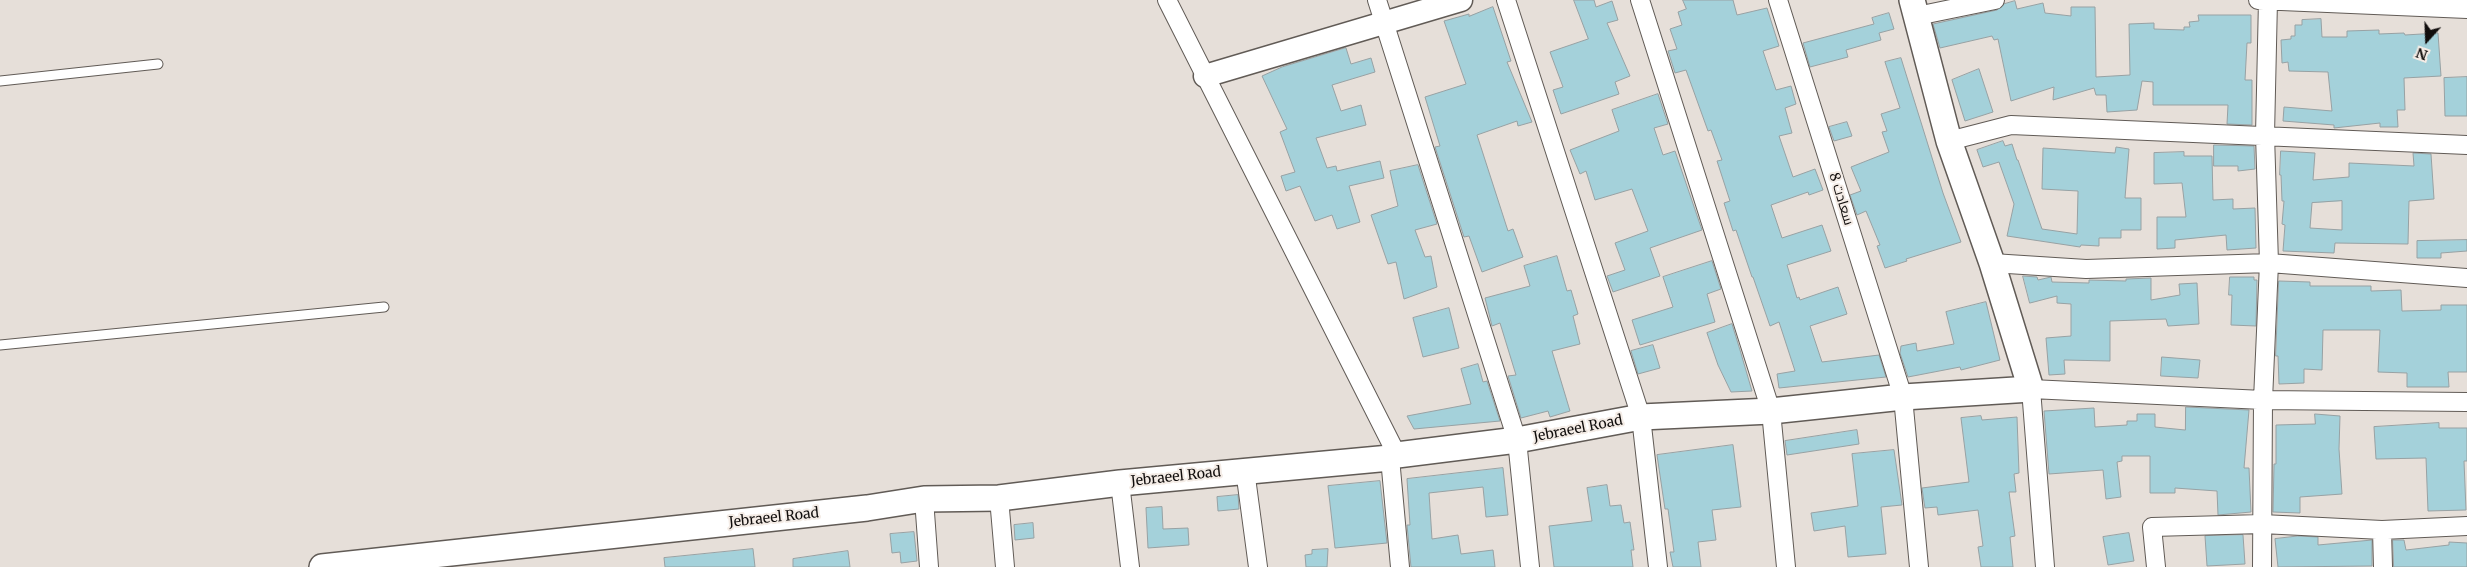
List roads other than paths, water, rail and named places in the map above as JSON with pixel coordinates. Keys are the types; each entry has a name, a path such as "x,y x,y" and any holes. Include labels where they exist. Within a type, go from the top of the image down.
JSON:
{"main road":[{"path":"1914,8 1949,142 1992,262 2031,389"},
{"name":"Jebraeel Road","path":"322,567 867,508 924,499 999,498 1120,483 1393,456 1517,440 1641,417 1770,411 1903,397 2031,389"}],"street":[{"path":"1167,0 1393,456 1400,567"},
{"path":"1376,0 1517,440 1530,567"},
{"path":"1205,76 1461,0"},
{"path":"1506,0 1641,417 1658,567"},
{"path":"1640,0 1770,411 1786,567"},
{"name":"سعادت 8","path":"1778,0 1903,397 1919,567"},
{"path":"1914,8 1994,0"},
{"path":"2257,0 2467,9"},
{"path":"2262,567 2263,400 2269,263 2265,135 2268,0"},
{"path":"1949,142 2011,125 2467,145"},
{"path":"1992,262 2086,269 2269,263 2467,278"},
{"path":"2045,567 2031,389 2263,400 2467,402"},
{"path":"1244,470 1258,567"},
{"path":"1120,483 1130,567"},
{"path":"999,498 1005,567"},
{"path":"924,499 929,567"},
{"path":"2156,567 2152,527 2262,524 2382,530 2467,526"},
{"path":"2382,530 2383,567"}],"lane":[{"path":"0,81 158,64"},
{"path":"0,345 384,307"}]}
